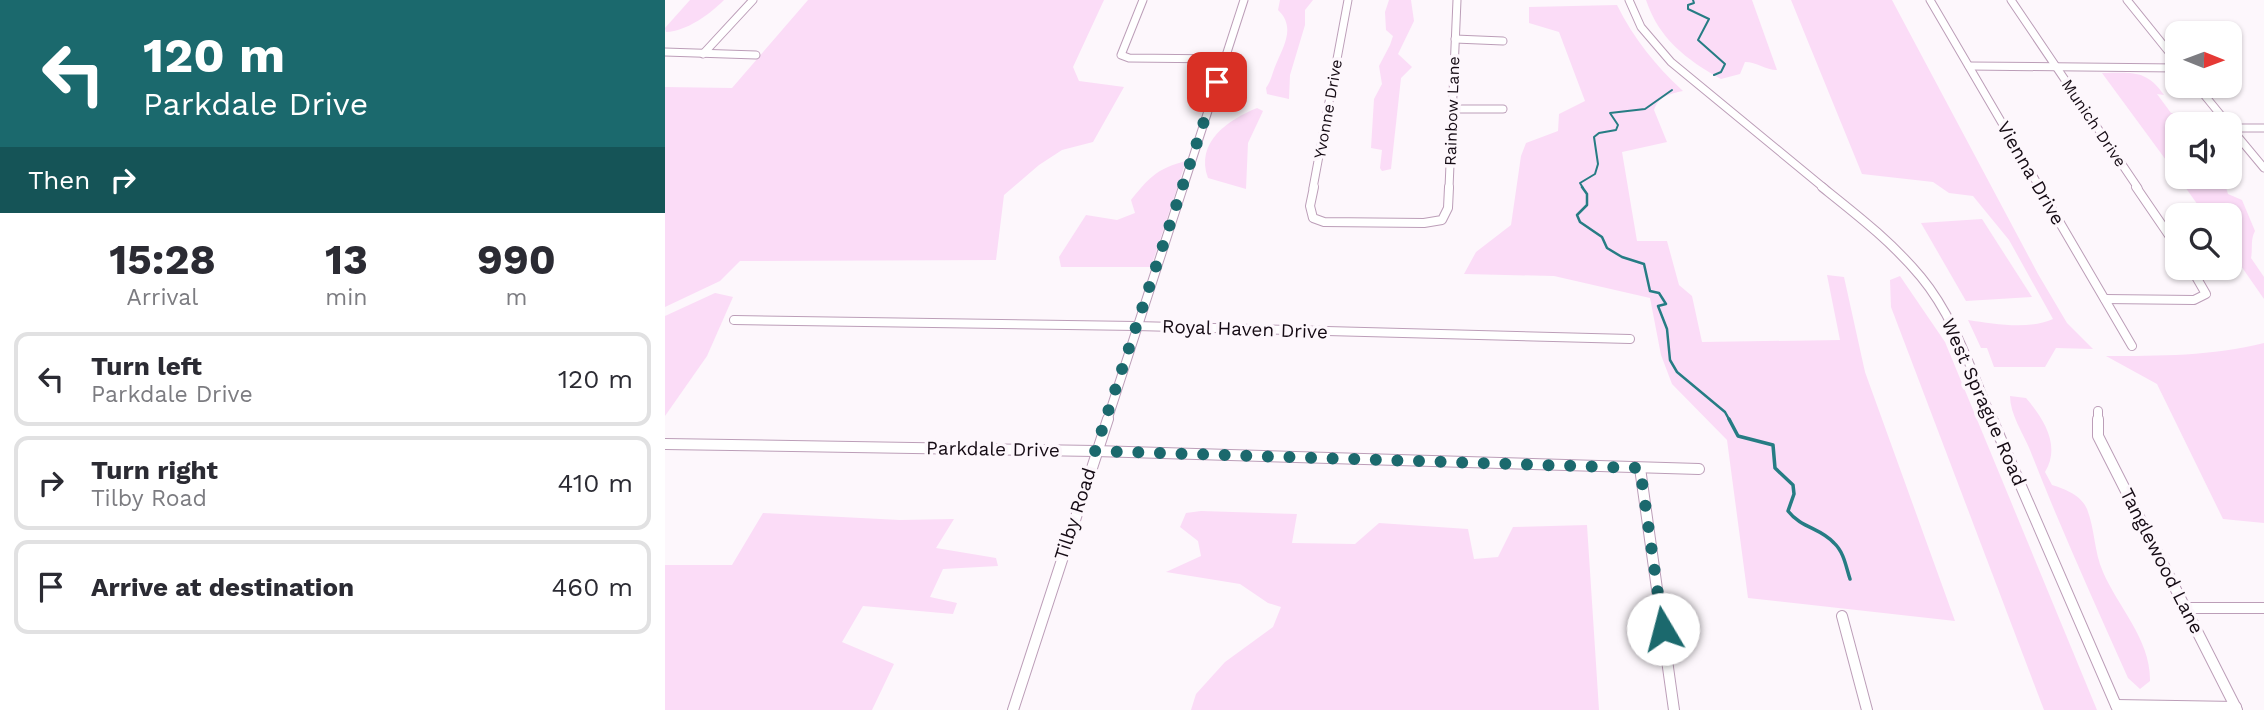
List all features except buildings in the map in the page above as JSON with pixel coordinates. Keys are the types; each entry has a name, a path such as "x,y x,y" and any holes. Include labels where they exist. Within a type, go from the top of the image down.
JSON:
{"street":[{"path":"703,54 753,0"},
{"path":"1143,0 1121,55 1129,58 1225,59"},
{"name":"Tilby Road","path":"1013,710 1095,451 1244,0"},
{"name":"Yvonne Drive","path":"1348,0 1310,206 1313,218 1324,222 1424,223 1441,220"},
{"name":"Rainbow Lane","path":"1441,220 1448,208 1457,0"},
{"name":"West Sprague Road","path":"1629,0 1641,27 1671,62 1886,239 1923,279 1951,324 2117,707"},
{"name":"Vienna Drive","path":"1930,0 2132,346"},
{"name":"Munich Drive","path":"2011,0 2165,229"},
{"path":"2127,0 2165,47"},
{"path":"1455,39 1503,41"},
{"path":"665,52 756,55"},
{"path":"1969,66 2165,68"},
{"path":"2207,98 2218,112"},
{"path":"1452,109 1503,109"},
{"path":"2242,127 2264,128"},
{"path":"2242,142 2264,168"},
{"path":"2105,299 2194,300 2206,294 2198,280"},
{"name":"Royal Haven Drive","path":"734,320 1136,326 1630,339"},
{"name":"Tanglewood Lane","path":"2098,411 2098,436 2236,708"},
{"name":"Parkdale Drive","path":"665,443 1095,451 1699,469"},
{"path":"1640,468 1674,710"},
{"path":"2187,608 2264,608"},
{"path":"1842,616 1867,710"},
{"path":"2117,707 2236,708"}],"shaded area":[{"path":"690,0 724,0 698,21 682,29 666,32 665,28"},
{"path":"808,0 1104,0 1073,67 1079,81 1124,87 1093,142 1062,150 1039,165 1004,195 996,260 740,261 720,281 665,307 665,87 732,88"},
{"path":"1280,0 1313,0 1305,10 1305,25 1290,75 1289,99 1267,94 1266,88 1287,35 1286,22 1278,10"},
{"path":"1389,0 1411,0 1414,21 1398,54 1412,67 1401,78 1391,169 1382,171 1382,150 1371,148 1374,99 1382,84 1379,66 1393,36 1386,30 1385,12"},
{"path":"1646,0 1752,0 1777,70 1745,62 1740,74 1721,79 1686,56 1666,37"},
{"path":"1791,0 1892,0 2038,274 2067,323 2093,349 2056,348 2045,367 1994,367 1987,348 1981,348 1968,320 2022,325 2053,319 2009,240 1973,196 1949,193 1933,182 1862,174"},
{"path":"1617,5 1646,51 1683,91 1662,99 1654,110 1667,142 1622,152 1637,241 1667,241 1679,285 1692,296 1702,342 1840,340 1827,275 1844,277 1865,372 1955,621 1748,598 1727,440 1672,384 1661,355 1650,298 1554,276 1464,274 1476,252 1511,225 1521,156 1526,143 1558,131 1559,114 1585,101 1559,32 1529,23 1529,7"},
{"path":"2102,73 2137,74 2151,81 2164,95 2157,94 2170,112 2165,112 2165,159"},
{"path":"1257,108 1263,111 1248,143 1246,189 1208,178 1205,165 1210,143 1225,126"},
{"path":"1186,161 1151,267 1061,267 1059,257 1086,215 1117,220 1135,213 1131,200 1149,180 1167,167"},
{"path":"2187,189 2227,189 2228,194 2242,200 2255,231 2251,258 2264,277 2264,299 2242,267 2242,203 2196,203"},
{"path":"1982,219 2032,297 1966,301 1921,223"},
{"path":"1900,276 1945,342 2097,710 2044,710 1891,307 1890,280"},
{"path":"715,293 733,297 707,356 665,416 665,316"},
{"path":"2264,343 2264,523 2223,519 2157,384 2106,356 2206,353"},
{"path":"2010,396 2026,398 2044,424 2051,443 2050,462 2045,472 2052,485 2077,496 2087,509 2103,572 2133,624 2145,652 2150,681 2140,689 2128,678 2090,593 2014,417"},
{"path":"1201,511 1297,514 1292,543 1355,544 1379,523 1468,529 1474,559 1498,557 1513,527 1587,525 1599,710 1191,710 1196,694 1225,662 1273,627 1281,607 1268,603 1240,584 1166,572 1201,556 1198,541 1180,527 1186,513"},
{"path":"763,513 900,520 954,519 936,548 996,558 998,566 943,569 930,597 957,603 953,614 863,606 842,642 894,664 872,710 665,710 665,565 732,565"}],"waterway":[{"path":"1693,0 1694,3 1688,5 1688,9 1709,19 1698,40 1725,64 1721,72 1714,75"},
{"path":"1583,188 1580,183 1595,174 1598,164 1594,137 1599,133 1616,130 1618,125 1610,113 1645,109 1672,90"},
{"path":"1582,187 1587,194 1587,205 1577,215 1580,222 1602,237 1607,248 1622,257 1644,264 1650,291 1659,293 1666,304 1658,306 1667,329 1670,360 1677,372 1725,412 1730,421"},
{"path":"1729,419 1738,436 1773,445 1775,468 1793,485 1794,494 1788,511 1799,521 1829,538 1840,551 1850,579"}],"route":[{"path":"1217,82 1095,451 1640,468 1663,629"}]}
